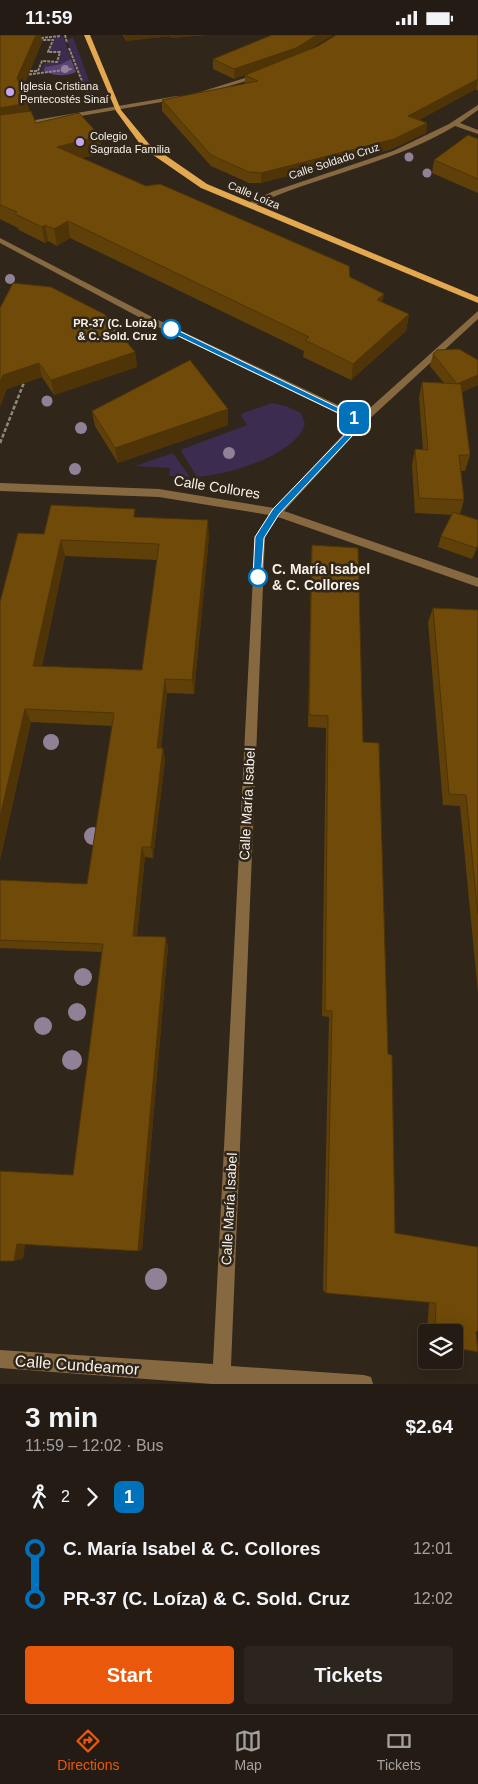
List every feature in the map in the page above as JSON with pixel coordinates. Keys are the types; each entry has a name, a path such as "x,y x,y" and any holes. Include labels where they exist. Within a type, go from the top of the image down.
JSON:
{"main road":[{"name":"Calle Loíza","path":"87,35 118,110 146,146 204,186 478,300"}],"street":[{"path":"191,95 242,82 270,72"},
{"path":"0,128 118,110 182,97"},
{"name":"Calle Soldado Cruz","path":"247,205 275,192 349,170 397,153 456,124 478,107"},
{"path":"456,124 478,132"},
{"path":"0,240 154,321 362,421"},
{"name":"Calle María Isabel","path":"221,1379 260,537 276,512 362,421 478,314"},
{"name":"Calle Collores","path":"0,487 159,493 276,512 478,583"},
{"name":"Calle Cundeamor","path":"0,1359 221,1379 364,1384"}],"path":[{"path":"19,71 38,71 42,61 57,61 60,52 48,52 52,40 32,40 61,36 59,35"},
{"path":"17,75 72,69"},
{"path":"0,443 27,375"},
{"path":"16,381 24,382"}],"shaded area":[{"path":"63,36 71,59 61,64 48,66 44,71 40,71 44,63 58,62 61,52 49,51 54,40 51,39"},
{"path":"73,37 94,94 88,94 67,40"},
{"path":"71,59 76,72 60,75 44,71 45,67 61,64"},
{"path":"9,71 36,72 0,76"},
{"path":"272,403 286,406 301,413 305,424 299,435 288,445 258,462 242,468 197,477 181,451 183,449 247,425 241,416 243,413"},
{"path":"173,453 190,477 169,476 170,468 135,466"}],"building":[{"path":"0,35 36,35 17,78 28,103 0,108"},
{"path":"272,35 317,35 296,48 234,69 213,59"},
{"path":"336,35 478,35 478,79 408,116 427,123 394,139 261,173 249,172 211,155 162,100 258,81 245,75 318,46"},
{"path":"31,111 36,123 79,113 100,136 57,147 146,186 160,184 349,266 350,277 384,294 377,300 409,314 353,364 305,340 309,337 68,221 54,229 45,225 42,227 15,214 17,212 0,205 0,115"},
{"path":"468,135 478,139 478,179 434,160"},
{"path":"13,283 51,287 104,314 135,352 51,380 39,363 3,375 0,383 0,308"},
{"path":"459,349 478,360 478,375 457,384 433,354 437,350"},
{"path":"190,360 228,409 115,448 92,411"},
{"path":"422,382 461,384 470,455 459,455 464,500 419,498 415,449 428,450"},
{"path":"51,505 135,509 134,517 208,520 192,680 165,679 157,748 163,748 151,847 142,847 133,936 166,937 138,1251 17,1244 14,1261 0,1261 0,1171 73,1175 103,944 0,940 0,880 87,884 114,713 25,709 0,817 0,602 18,533 44,534","holes":["61,540 159,544 142,670 33,666"]},
{"path":"453,512 478,520 478,545 476,548 441,536"},
{"path":"312,545 358,548 363,742 379,743 388,1054 392,1055 395,1233 478,1247 478,1330 476,1332 478,1352 463,1350 463,1324 435,1324 436,1303 326,1293 332,1011 325,1011 328,716 309,715"},
{"path":"433,608 478,610 478,915 466,795 449,794"}],"bus line":[{"name":"1","path":"171,329 362,421 276,512 260,537 258,577"}],"place":[{"name":"Iglesia Cristiana Pentecostés Sinaí","path":"10,92"},
{"name":"Colegio Sagrada Familia","path":"80,142"},
{"name":"PR-37 (C. Loíza) & C. Sold. Cruz","path":"171,329"},
{"name":"C. María Isabel & C. Collores","path":"258,577"}]}
